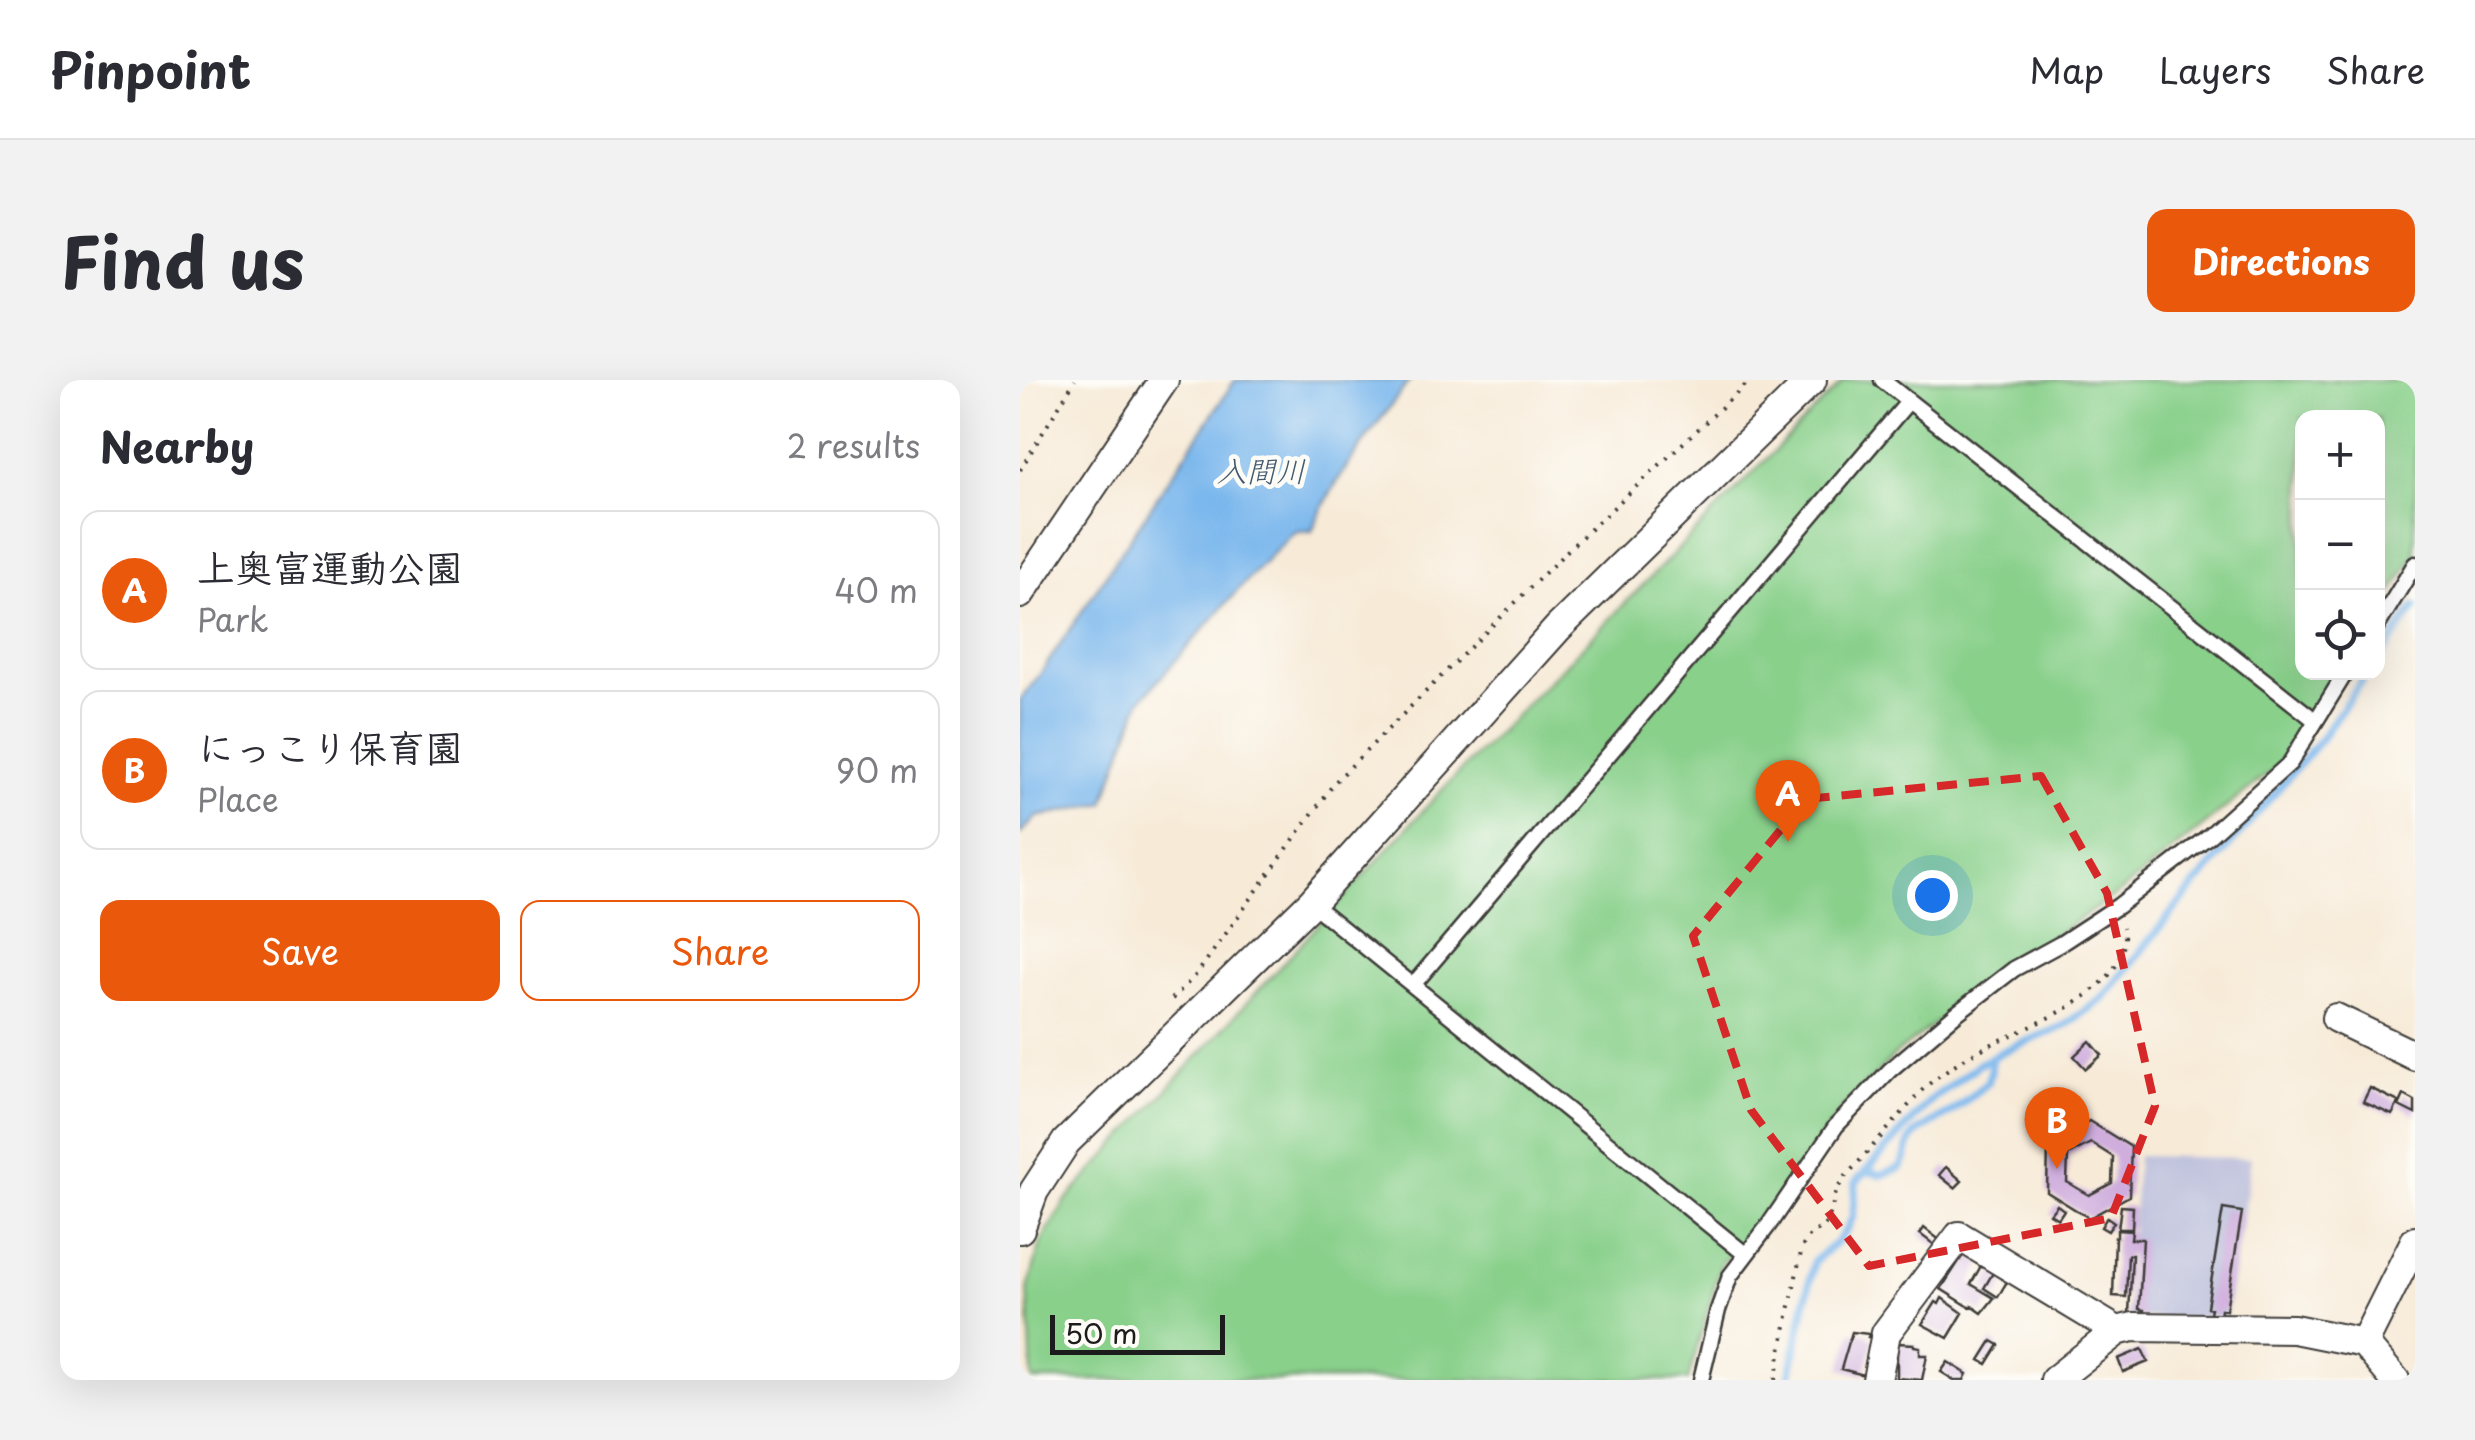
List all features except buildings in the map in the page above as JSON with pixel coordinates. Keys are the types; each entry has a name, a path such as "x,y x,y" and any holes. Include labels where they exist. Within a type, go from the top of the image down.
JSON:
{"street":[{"path":"1020,594 1164,380"},
{"path":"1020,1229 1034,1191 1066,1142 1311,903 1558,628 1812,380"},
{"path":"2336,1018 2415,1056"},
{"path":"1877,1380 1886,1333 1958,1236 2117,1331"},
{"path":"2364,1343 2415,1240"},
{"path":"2056,1380 2117,1331 2132,1326 2294,1328 2364,1343 2395,1380"}],"lane":[{"path":"1882,380 2316,721"},
{"path":"1413,985 1908,402"},
{"path":"2385,613 2415,564"},
{"path":"1701,1380 1730,1276 1836,1126 1890,1070 1957,1013 2014,969 2118,906 2210,834 2290,763 2341,680"},
{"path":"1311,903 1745,1254"}],"path":[{"path":"1020,470 1074,380"},
{"path":"1169,1003 1196,975 1335,782 1570,548 1751,380"},
{"path":"1775,1380 1802,1246 1824,1226 1846,1176 1928,1084 1986,1047 2064,1012 2107,976 2126,942 2118,906"}],"highlighted area":[{"path":"2041,776 2107,893 2155,1106 2111,1218 1869,1266 1751,1110 1693,936 1806,799"}],"shaded area":[{"path":"2137,1156 2251,1158 2226,1317 2127,1318"}],"green space":[{"path":"1844,380 2415,380 2415,556 2385,603 2385,410 2295,410 2295,680 2336,680 2283,762 2119,893 2011,964 1896,1054 1844,1106 1752,1235 1721,1264 1688,1380 1032,1380 1028,1289 1041,1242 1066,1200 1440,792"}],"water":[{"name":"入間川","path":"1235,380 1410,380 1343,472 1312,531 1292,534 1140,701 1104,803 1037,817 1020,834 1020,700"}],"waterway":[{"path":"2385,650 2415,607"},
{"path":"1789,1380 1814,1261 1847,1229 1853,1216 1856,1182 1931,1100 1978,1065 2064,1026 2103,998 2320,740 2362,680"},
{"path":"1867,1171 1881,1175 1900,1168 1916,1133 1954,1110 1987,1083 1991,1058"}],"place":[{"name":"上奥富運動公園","path":"1788,842"},
{"name":"にっこり保育園","path":"2057,1169"}]}
